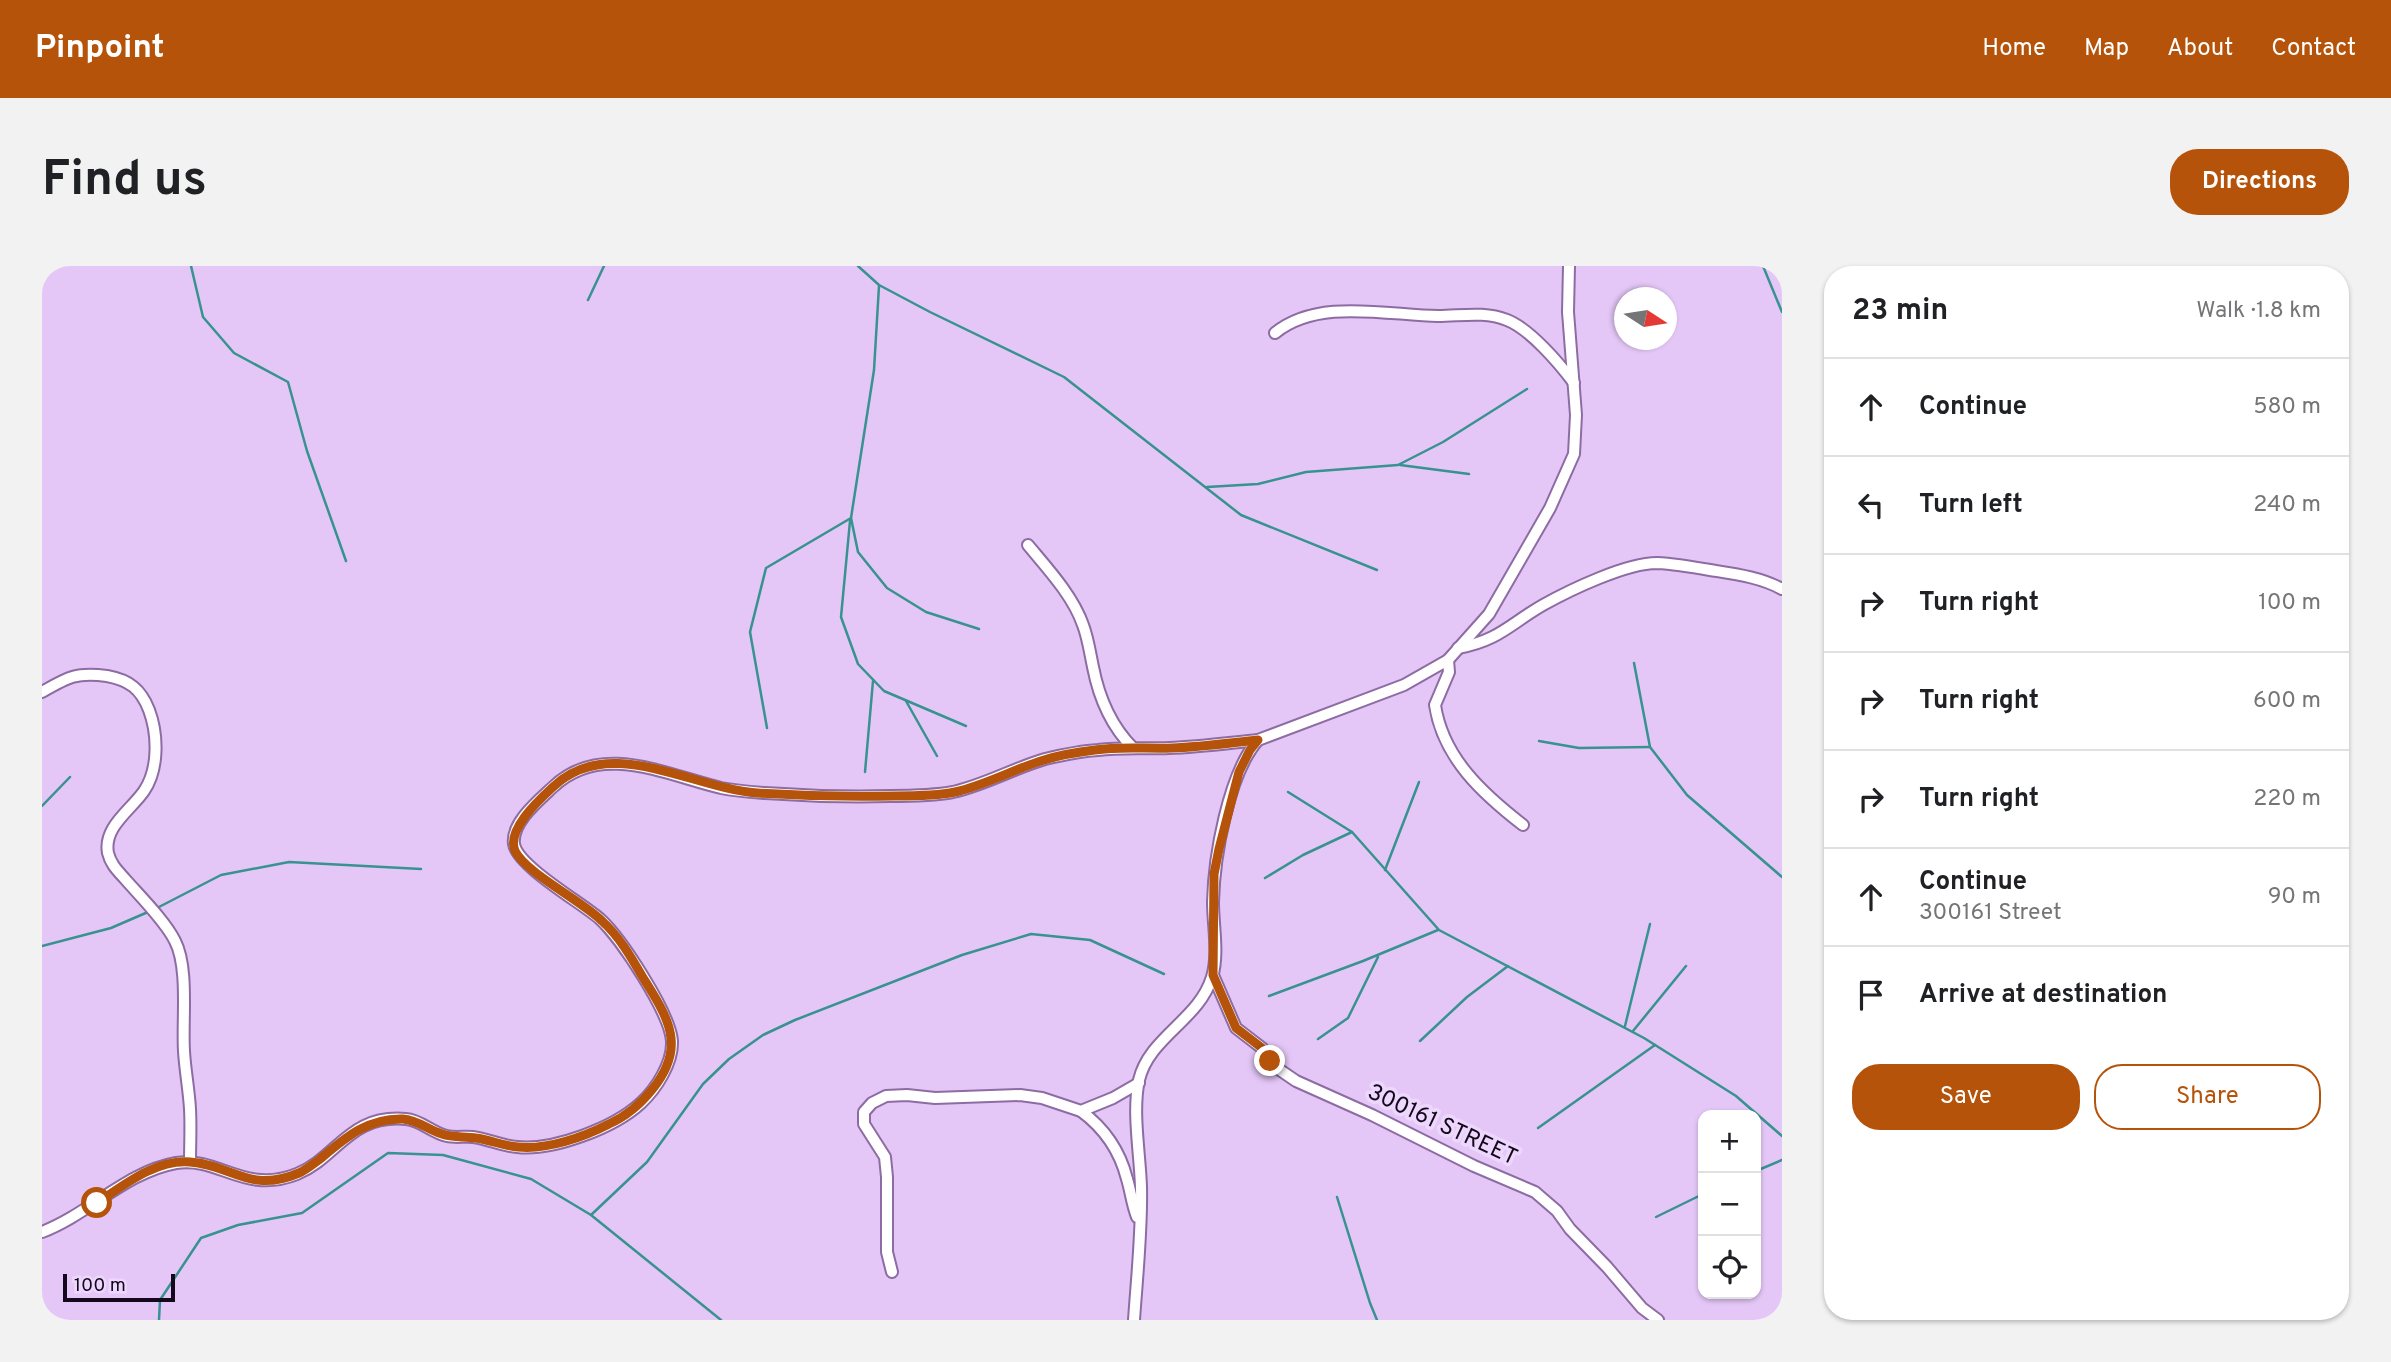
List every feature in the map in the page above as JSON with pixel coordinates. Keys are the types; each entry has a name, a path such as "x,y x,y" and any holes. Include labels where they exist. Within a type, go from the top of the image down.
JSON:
{"street":[{"path":"42,1232 59,1225 154,1169 190,1162 254,1181 284,1178 310,1167 362,1126 406,1119 447,1136 474,1137 516,1147 532,1147 593,1131 612,1123 640,1104 653,1089 671,1052 669,1029 655,998 617,937 601,920 529,866 516,852 513,840 516,829 535,804 565,775 578,768 593,765 640,765 743,792 814,796 956,792 1043,760 1098,749 1201,746 1258,740 1404,685 1448,660 1489,614 1562,484 1574,454 1576,415 1568,312 1569,266"},
{"path":"1275,333 1291,321 1353,310 1441,316 1466,313 1490,316 1508,320 1518,326 1549,354 1574,383"},
{"path":"1028,545 1078,613 1105,708 1121,736 1133,748"},
{"path":"1458,649 1496,637 1543,605 1575,588 1640,565 1655,563 1732,573 1782,589"},
{"path":"1448,660 1449,672 1435,705 1451,752 1482,789 1523,825"},
{"path":"42,692 64,680 83,674 120,679 134,685 145,699 156,726 153,772 146,789 112,828 107,840 108,854 114,868 167,925 177,944 185,1010 184,1053 191,1112 190,1162"},
{"path":"1134,1320 1141,1192 1139,1083 1149,1057 1203,998 1213,975 1214,874 1239,772 1258,740"},
{"name":"300161 STREET","path":"1213,975 1236,1028 1262,1048 1274,1066 1296,1081 1535,1192 1557,1211 1642,1308 1658,1320"},
{"path":"1082,1111 1139,1083"},
{"path":"892,1272 887,1252 885,1157 864,1124 864,1112 872,1103 886,1096 935,1098 1020,1095 1042,1098 1082,1111 1093,1120 1117,1151 1139,1222"}],"waterway":[{"path":"191,266 203,317 234,353 288,382 307,451 346,561"},
{"path":"588,300 604,266"},
{"path":"858,266 879,285 1064,377 1241,515 1377,570"},
{"path":"1763,266 1782,312"},
{"path":"879,286 874,370 851,518 858,552 887,588 926,612 979,629"},
{"path":"1207,487 1258,484 1306,472 1398,465 1443,442 1527,389"},
{"path":"1400,465 1469,474"},
{"path":"767,728 750,632 766,568 851,518"},
{"path":"850,521 841,617 858,664 884,691 966,726"},
{"path":"1634,663 1650,747 1687,795 1782,877"},
{"path":"865,772 873,681"},
{"path":"906,701 937,756"},
{"path":"1539,741 1579,748 1650,747"},
{"path":"42,806 70,777"},
{"path":"1385,870 1419,782"},
{"path":"1288,792 1352,832 1439,930 1644,1038 1736,1096 1782,1136"},
{"path":"1265,878 1303,855 1352,832"},
{"path":"157,908 221,875 289,862 421,869"},
{"path":"42,946 111,928 148,912"},
{"path":"1625,1026 1650,924"},
{"path":"1269,996 1438,930"},
{"path":"591,1215 647,1162 703,1084 729,1059 763,1035 795,1020 962,955 1031,934 1090,940 1164,974"},
{"path":"1318,1039 1348,1018 1378,957"},
{"path":"1420,1041 1467,997 1508,966"},
{"path":"1633,1031 1686,966"},
{"path":"1538,1128 1655,1045"},
{"path":"159,1320 160,1300 201,1238 238,1225 302,1213 388,1153 443,1155 531,1179 591,1215 721,1320"},
{"path":"1761,1169 1782,1160"},
{"path":"1656,1217 1698,1196"},
{"path":"1337,1197 1377,1320"}],"route":[{"path":"97,1203 133,1179 176,1163 190,1162 254,1181 284,1178 310,1167 362,1126 392,1120 406,1119 417,1122 447,1136 474,1137 516,1147 532,1147 593,1131 612,1123 640,1104 653,1089 671,1052 669,1029 655,998 617,937 601,920 529,866 516,852 513,840 516,829 535,804 565,775 578,768 593,765 640,765 743,792 814,796 908,796 956,792 1043,760 1098,749 1171,748 1258,740 1250,750 1232,791 1214,874 1213,975 1236,1028 1262,1048 1270,1061"}]}
